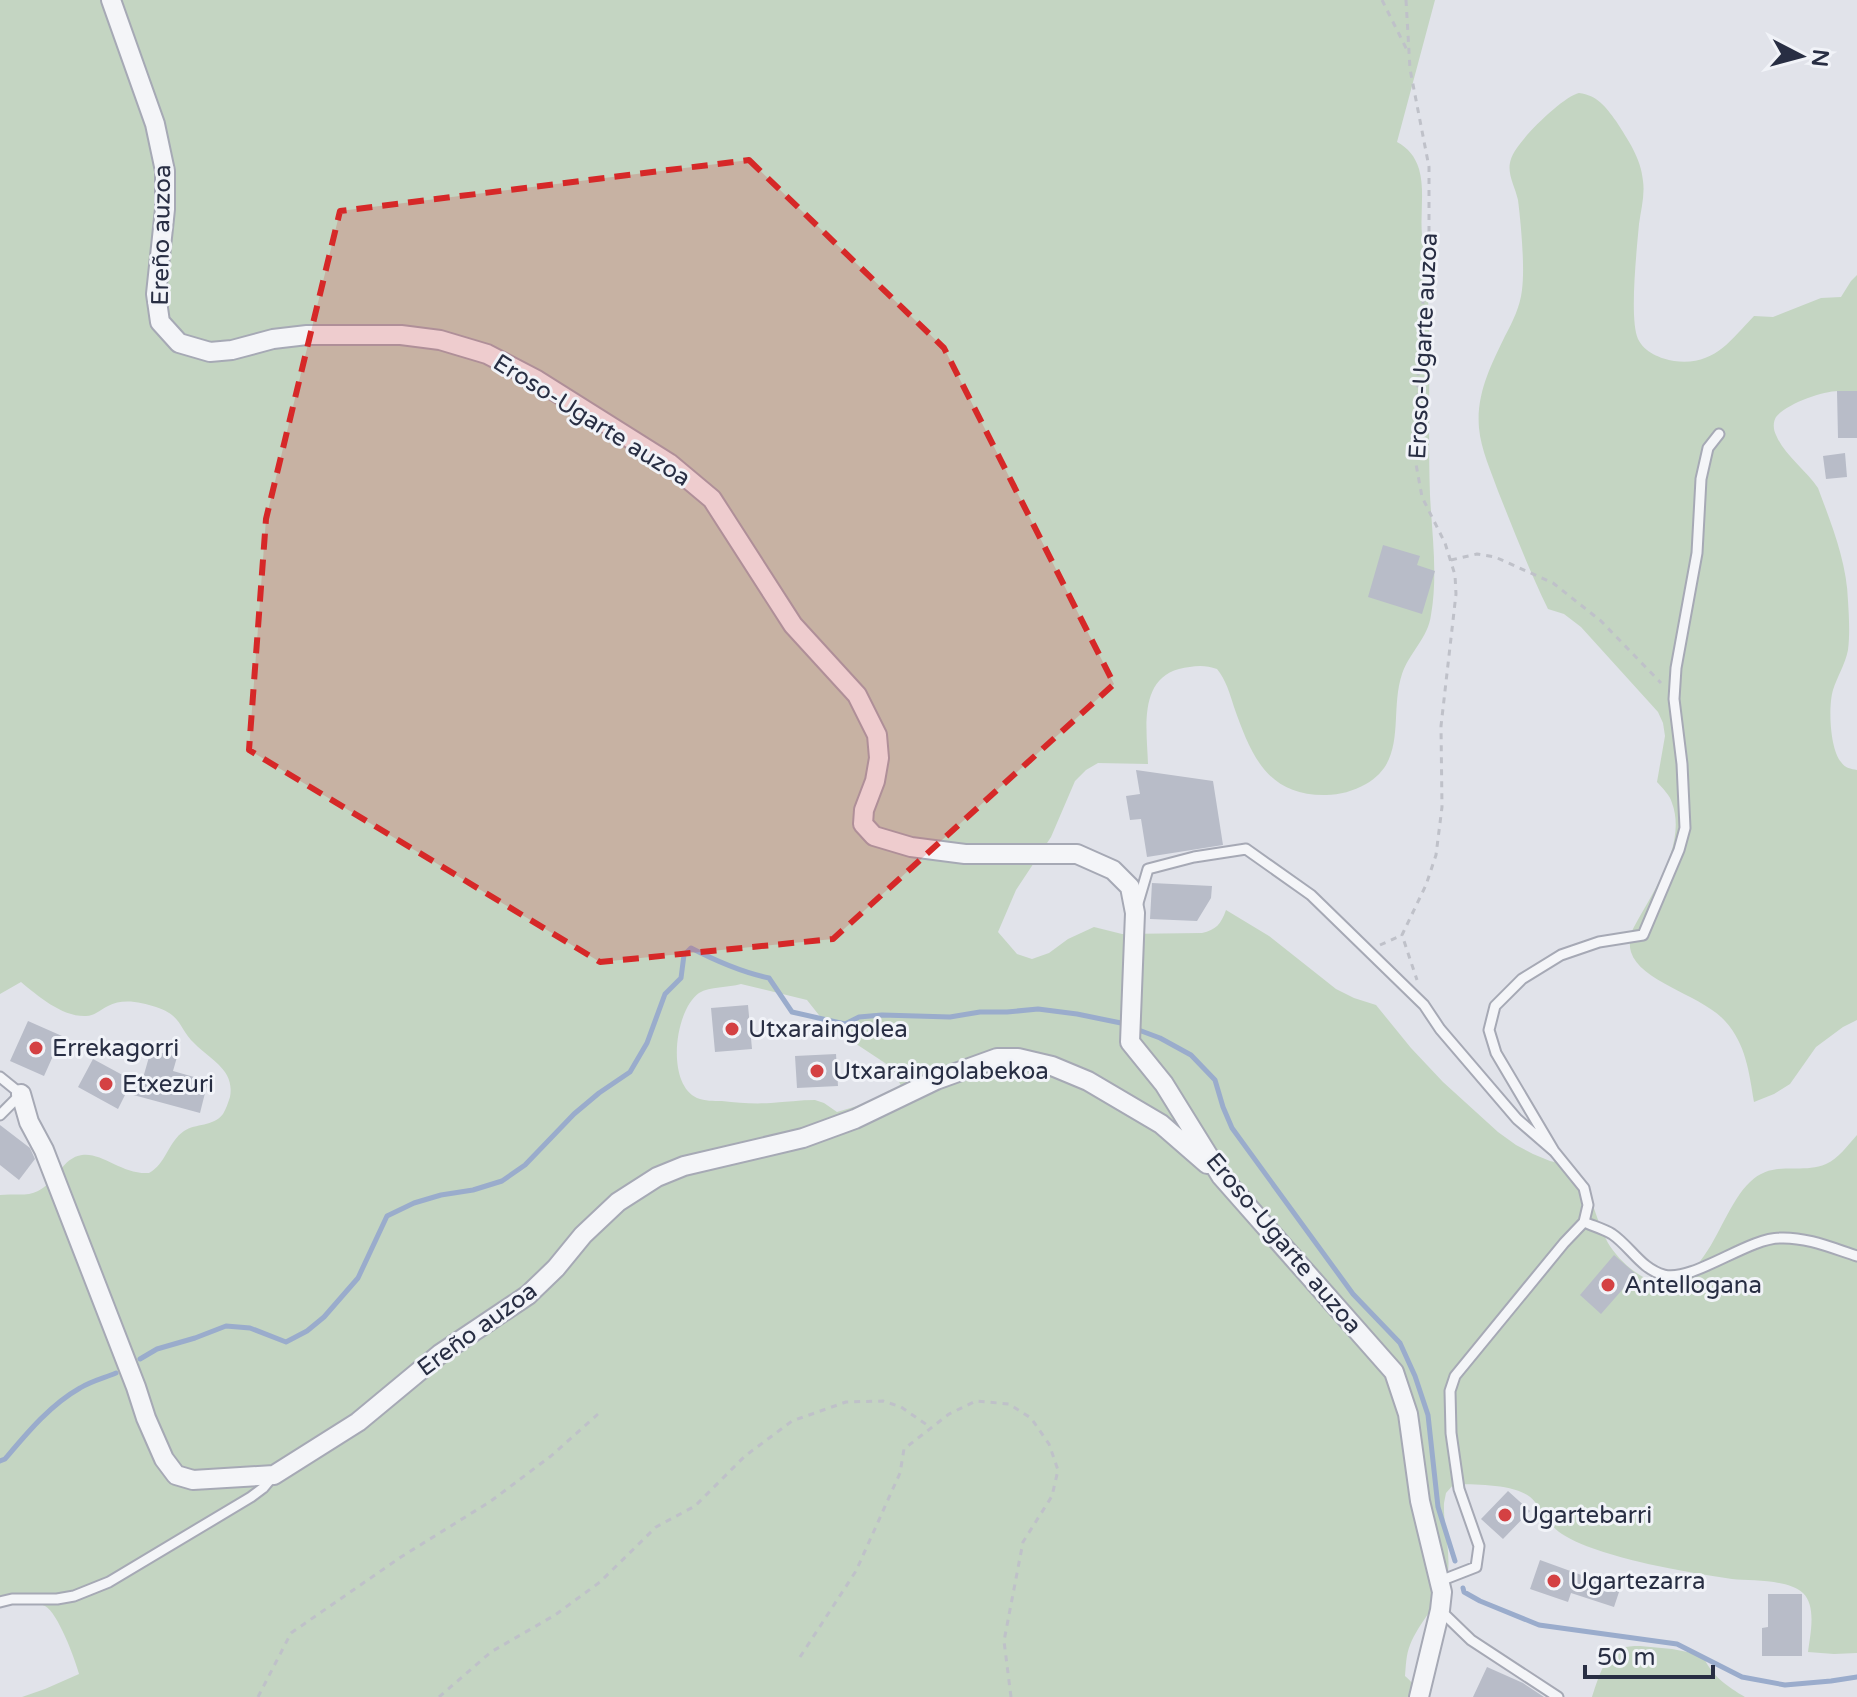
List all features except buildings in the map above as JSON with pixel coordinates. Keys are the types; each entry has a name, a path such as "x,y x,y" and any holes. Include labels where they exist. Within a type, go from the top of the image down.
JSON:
{"street":[{"name":"Ereño auzoa","path":"111,0 155,124 165,171 165,209 156,294 160,322 179,343 210,352 307,335 401,335"},
{"name":"Eroso-Ugarte auzoa","path":"401,335 440,340 487,354 537,380 669,463 712,499 793,625 857,695 877,735 879,758 863,824 874,836 911,847 965,854 1077,854 1113,870 1130,887 1135,913 1130,1042 1164,1084 1221,1176 1394,1372 1408,1414 1420,1501 1442,1592 1419,1697"},
{"name":"Ereño auzoa","path":"21,1094 29,1122 44,1150 164,1459 176,1475 193,1480 274,1475 358,1422 440,1354 528,1295 618,1202 657,1177 684,1166 803,1138 855,1119 936,1080 997,1058 1041,1063 1088,1081 1161,1124 1221,1176"}],"lane":[{"name":"Eroso-Ugarte auzoa","path":"1584,1222 1588,1205 1584,1188 1554,1151 1496,1053 1489,1030 1495,1006 1522,979 1561,955 1599,942 1643,935 1679,850 1685,828 1682,764 1674,699 1676,668 1697,553 1701,479 1708,448 1719,434"},
{"name":"Eroso-Ugarte auzoa","path":"1135,913 1148,869 1194,857 1246,849 1311,895 1427,1010 1517,1119 1554,1151"},
{"path":"0,1077 21,1094 0,1115"},
{"path":"1440,1581 1476,1567 1479,1546 1459,1489 1451,1433 1450,1391 1455,1376 1584,1222 1612,1234 1640,1262 1668,1276 1688,1272 1778,1237 1810,1241 1857,1256"},
{"path":"0,1602 74,1596 109,1582 251,1497 274,1475"},
{"path":"1440,1610 1471,1640 1558,1697"}],"path":[{"path":"1382,0 1408,54"},
{"name":"Eroso-Ugarte auzoa","path":"1402,935 1426,885 1436,855 1442,807 1441,726 1456,594 1451,560 1422,497 1416,464 1419,342 1429,241 1429,167 1408,54 1406,0"},
{"path":"1451,560 1477,554 1495,557 1553,583 1601,621 1663,686 1675,691"},
{"path":"1365,948 1381,945 1402,935 1427,1010"},
{"path":"439,1697 491,1652 555,1615 600,1582 656,1527 695,1506 745,1456 792,1421 846,1402 883,1401 901,1407 930,1427"},
{"path":"800,1657 856,1571 900,1473 904,1449 949,1414 976,1401 1009,1404 1031,1418 1049,1444 1058,1470 1052,1496 1023,1542 1004,1641 1011,1697"},
{"path":"258,1697 291,1633 401,1557 491,1501 551,1456 598,1414"}],"highlighted area":[{"path":"749,160 944,348 1114,684 833,939 600,962 249,750 266,519 340,211"}],"green space":[{"path":"0,0 1435,0 1397,142 1415,160 1422,185 1429,319 1429,473 1434,585 1429,623 1409,659 1398,689 1395,735 1388,762 1366,784 1346,792 1326,795 1289,788 1275,780 1255,756 1217,669 1198,666 1179,669 1166,675 1151,695 1147,722 1148,764 1098,763 1075,781 1051,837 1016,890 998,932 1017,954 1032,959 1049,953 1068,939 1094,927 1122,934 1202,933 1217,926 1226,910 1269,936 1336,989 1376,1005 1443,1082 1498,1132 1533,1154 1571,1166 1585,1186 1613,1251 1627,1266 1654,1282 1673,1283 1692,1270 1707,1251 1736,1199 1759,1175 1778,1169 1826,1164 1857,1135 1857,1653 1808,1652 1812,1621 1810,1606 1803,1593 1796,1588 1648,1564 1604,1552 1557,1531 1535,1502 1520,1491 1498,1486 1454,1484 1446,1493 1444,1503 1447,1578 1440,1596 1414,1637 1407,1656 1405,1676 1414,1685 1419,1697 22,1697 79,1674 65,1637 50,1610 35,1602 0,1599 0,1195 38,1191 70,1160 82,1155 97,1157 130,1171 149,1173 184,1131 214,1121 223,1114 231,1088 220,1066 195,1044 176,1018 165,1011 125,1001 92,1015 77,1015 51,1005 21,982 0,994","holes":["741,984 807,1000 826,1024 888,1065 901,1086 881,1099 837,1112 815,1100 759,1103 709,1101 697,1098 687,1090 677,1063 679,1030 690,1002 699,993"]},
{"path":"1579,93 1596,99 1609,111 1640,165 1644,192 1635,266 1635,329 1641,344 1658,357 1688,362 1710,356 1728,343 1754,316 1773,317 1821,298 1841,297 1857,275 1857,393 1831,392 1805,399 1781,412 1774,426 1784,449 1818,488 1838,543 1847,586 1848,650 1831,697 1830,717 1837,756 1844,766 1857,770 1857,1020 1816,1047 1790,1084 1754,1102 1742,1049 1725,1021 1702,1003 1646,972 1630,950 1631,933 1664,871 1675,836 1676,819 1672,803 1657,782 1665,736 1663,723 1658,712 1581,627 1564,614 1548,609 1498,491 1480,436 1482,392 1516,314 1522,290 1521,233 1518,200 1510,174 1511,159 1540,121"},
{"path":"1640,1646 1703,1655 1726,1685 1745,1697 1592,1697 1609,1657 1624,1647"}],"waterway":[{"path":"140,1359 157,1349 226,1326 250,1328 286,1342 307,1331 324,1317 358,1278 387,1216 414,1203 502,1181 525,1165 574,1114 630,1072 647,1043 665,994 681,978 684,955 691,948 729,966 769,978 792,1012 845,1024 859,1017 882,1015 950,1017 1038,1009 1121,1023"},
{"path":"1136,1029 1191,1055 1215,1080 1232,1128 1353,1294 1400,1343 1428,1415 1438,1507 1455,1561"},
{"path":"0,1461 69,1395 116,1373"},
{"path":"1463,1588 1464,1592 1480,1601 1539,1625 1677,1644 1742,1677 1785,1685 1857,1677"}],"place":[{"name":"Utxaraingolea","path":"732,1029"},
{"name":"Errekagorri","path":"36,1048"},
{"name":"Utxaraingolabekoa","path":"817,1071"},
{"name":"Etxezuri","path":"106,1084"},
{"name":"Antellogana","path":"1608,1285"},
{"name":"Ugartebarri","path":"1505,1515"},
{"name":"Ugartezarra","path":"1554,1581"}]}
